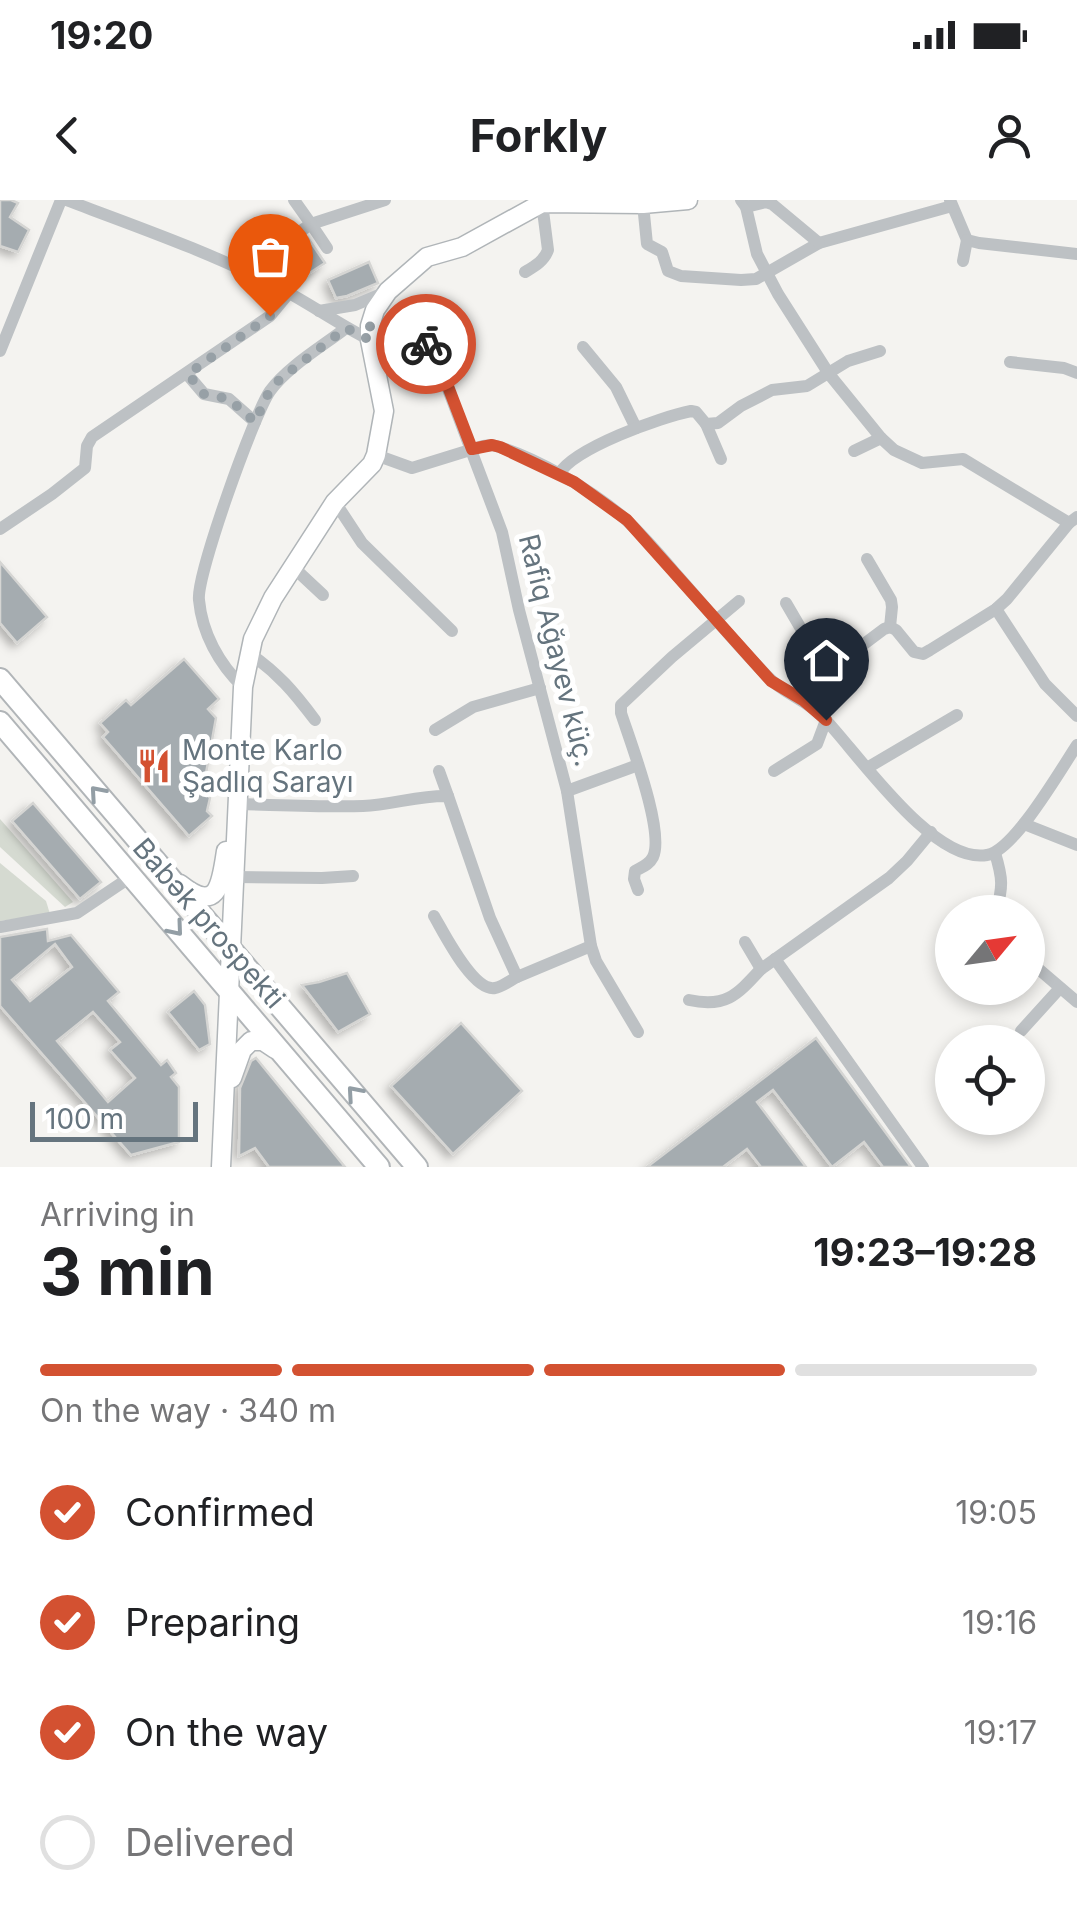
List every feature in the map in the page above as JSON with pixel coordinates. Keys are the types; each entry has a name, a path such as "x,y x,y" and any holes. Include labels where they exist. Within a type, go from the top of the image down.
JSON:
{"main road":[{"name":"Babək prospekti","path":"0,680 417,1167"},
{"name":"Babək prospekti","path":"0,722 378,1167"}],"street":[{"name":"Rafiq Ağayev küç.","path":"64,200 174,240 252,275 346,328 370,333 406,328 426,344 444,376 502,532 567,791 596,961 638,1032"},
{"path":"0,351 64,200"},
{"path":"294,200 327,248"},
{"path":"252,275 270,253 311,224 385,200"},
{"path":"221,1167 243,687 261,620 335,502 376,455 384,411 370,333 375,310 388,291 427,257 462,247 542,203 643,204 688,200"},
{"path":"525,272 546,257 548,250 542,203"},
{"path":"643,204 647,244 662,252 672,274 756,279 818,243 951,203 968,240 963,261"},
{"path":"794,695 801,686 890,627 910,650 923,654 996,608 1018,589 1073,520 963,459 922,463 894,450 880,438 830,374 767,275 757,254 744,204 772,204 818,243"},
{"path":"968,240 1077,254"},
{"path":"318,311 355,305 388,291"},
{"path":"0,529 86,468 86,446 92,437 270,316 289,293"},
{"path":"243,687 217,655 205,630 198,596 232,482 268,394 280,379 346,328"},
{"path":"583,347 616,387 636,428"},
{"path":"706,424 718,423 772,390 801,388 848,361 880,351"},
{"path":"1010,362 1064,368 1077,374"},
{"path":"188,374 204,394 229,399 255,422"},
{"path":"559,474 570,460 636,428 691,411 706,424 720,458"},
{"path":"854,451 880,438"},
{"path":"376,455 412,468 492,445 559,474 605,502 627,520 771,681 826,720 888,793 930,832 967,855 994,854 1024,824 1077,744"},
{"path":"335,502 362,542 452,631"},
{"path":"867,559 890,600 890,627"},
{"path":"293,567 323,595"},
{"path":"638,890 635,871 648,864 656,845 654,822 620,713 622,705 739,601"},
{"path":"786,604 822,673"},
{"path":"996,608 1045,684 1077,716"},
{"path":"250,653 288,684 315,720"},
{"path":"435,730 473,707 540,688"},
{"path":"867,768 957,714"},
{"path":"774,771 817,744 826,720"},
{"path":"567,791 638,765"},
{"path":"440,772 490,918 517,977"},
{"path":"238,804 364,806 448,796"},
{"path":"163,870 196,896 206,898 220,884 229,836 238,824"},
{"path":"1024,824 1077,846"},
{"path":"689,1000 718,1003 744,986 761,969 889,878 930,832"},
{"path":"994,854 1002,877 1001,895"},
{"path":"0,927 78,913 132,876"},
{"path":"234,876 353,876"},
{"path":"434,916 470,974 485,987 496,988 592,946"},
{"path":"745,942 761,969"},
{"path":"775,959 922,1167"},
{"path":"1045,975 1077,1002"},
{"path":"1026,1025 1060,988"},
{"path":"224,1102 237,1059 251,1042 268,1043 289,1060"}],"shaded area":[{"path":"0,819 73,902 65,907 0,847"},
{"path":"0,863 46,901 50,914 0,921"}],"building":[{"path":"0,200 18,203 10,217 29,230 18,252 0,246"},
{"path":"308,238 325,263 297,281 292,273 285,277 275,262"},
{"path":"369,262 378,283 336,298 328,280"},
{"path":"0,562 47,617 17,643 0,623"},
{"path":"184,659 219,699 208,709 216,718 203,790 210,798 207,811 212,816 189,836 103,737 108,732 100,723 126,700 131,705"},
{"path":"33,803 101,882 80,899 12,821"},
{"path":"47,929 48,941 71,935 119,992 108,1001 161,1065 167,1060 176,1073 171,1077 179,1087 179,1142 131,1155 0,1006 0,937","holes":["55,944 72,967 30,1001 12,980","93,1012 120,1042 110,1050 135,1078 108,1102 57,1041"]},
{"path":"347,973 370,1014 338,1032 302,985"},
{"path":"194,991 205,1005 210,1044 199,1050 168,1012"},
{"path":"461,1023 522,1091 453,1154 391,1086"},
{"path":"816,1038 911,1167 883,1167 864,1142 832,1167 773,1090 757,1102 806,1167 761,1167 747,1149 723,1167 647,1167"},
{"path":"256,1058 345,1167 269,1167 255,1148 239,1156 240,1088"}],"way so far":[{"path":"270,316 188,374 204,394 229,399 255,422 280,379 346,328 370,340 370,326 406,328 426,344"}],"place":[{"name":"Monte Karlo Şadlıq Sarayı","path":"154,766"}],"route":[{"path":"426,344 444,376 472,449 500,447 559,474 605,502 655,550 771,681 803,700 826,720"}]}
